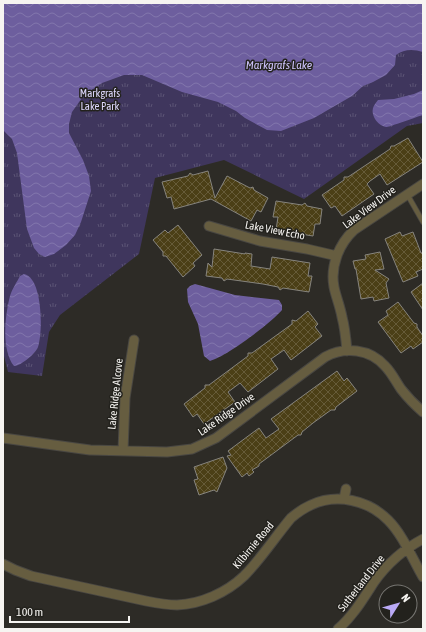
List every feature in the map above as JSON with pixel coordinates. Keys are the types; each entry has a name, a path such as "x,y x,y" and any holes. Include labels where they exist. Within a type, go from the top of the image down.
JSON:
{"street":[{"name":"Lake View Drive","path":"347,351 344,322 334,286 333,272 336,256 344,242 354,230 423,184"},
{"name":"Lake View Echo","path":"209,226 260,241 307,249 336,256"},
{"name":"Lake Ridge Alcove","path":"123,451 125,398 134,340"},
{"name":"Lake Ridge Drive","path":"3,438 60,447 123,451 176,452 192,449 220,435 325,357 335,353 347,351 366,353 382,363 392,374 408,398 423,412"},
{"path":"344,499 346,489"},
{"name":"Kilbirnie Road","path":"3,564 31,576 139,600 165,604 189,603 204,600 220,593 244,576 287,523 301,511 326,500 344,499 369,506 394,527 423,576"},
{"name":"Sutherland Drive","path":"338,629 358,606 386,568 407,548 423,539"}],"lane":[{"path":"407,194 423,222"}],"green space":[{"name":"Markgrafs Lake Park","path":"3,3 423,3 423,123 407,126 304,199 224,160 155,178 139,254 60,315 49,332 42,376 8,372 3,352"}],"water":[{"name":"Markgrafs Lake","path":"3,3 423,3 423,52 409,50 399,53 396,55 395,65 386,75 363,86 352,96 314,118 281,131 267,130 218,102 182,92 142,75 124,75 102,83 84,95 72,112 69,124 69,133 83,160 89,176 91,191 81,222 75,235 66,245 54,254 45,257 39,254 34,248 27,229 17,153 12,139 3,130"},
{"path":"423,90 423,115 386,127 379,124 375,119 373,110 378,100 394,99"},
{"path":"24,274 30,278 35,285 38,295 41,318 40,340 37,350 31,356 24,362 14,366 7,351 5,332 6,322 11,293 20,276"},
{"path":"195,284 235,295 279,300 282,305 282,310 248,339 210,361 204,356 198,324 188,302 187,289"}],"building":[{"path":"408,138 423,162 387,185 380,174 367,184 374,194 342,216 335,206 331,208 322,195 344,180 344,177 348,177 390,149 391,146 394,146"},
{"path":"208,171 215,198 227,176 250,188 253,187 254,190 268,198 261,212 257,210 251,221 211,199 174,209 171,197 167,198 162,182 188,176 190,173 193,175"},
{"path":"276,201 302,205 305,203 307,206 322,209 320,224 315,224 313,236 276,230 278,217 273,217"},
{"path":"178,225 202,255 193,263 195,266 183,277 166,256 163,256 163,252 153,240 165,230 168,233"},
{"path":"400,232 402,236 413,232 421,253 423,253 423,269 416,272 418,276 403,282 385,239"},
{"path":"214,249 252,254 251,266 270,269 272,257 310,263 308,276 312,276 309,292 283,288 280,290 278,287 263,284 227,279 224,281 222,278 206,276 208,263 212,267"},
{"path":"380,252 384,269 375,270 389,279 386,283 389,298 374,301 373,297 361,299 356,269 353,261 366,259 365,255"},
{"path":"423,283 423,310 411,292"},
{"path":"398,302 414,323 417,324 417,327 423,336 423,342 413,349 411,346 401,353 378,322 388,315 386,311"},
{"path":"308,311 318,324 315,327 322,336 291,360 284,350 271,359 278,369 248,392 240,383 228,392 235,402 204,424 197,414 193,417 184,404 205,388 205,385 209,385 248,356 248,353 252,353 292,324 292,320 296,321"},
{"path":"337,371 344,381 347,378 357,391 336,407 335,410 331,410 302,432 301,435 298,435 259,464 259,466 252,470 254,472 249,476 247,473 242,477 227,456 231,455 228,451 259,428 266,438 279,429 271,419"},
{"path":"223,457 227,468 217,492 214,490 199,495 194,480 198,479 194,467"}]}
